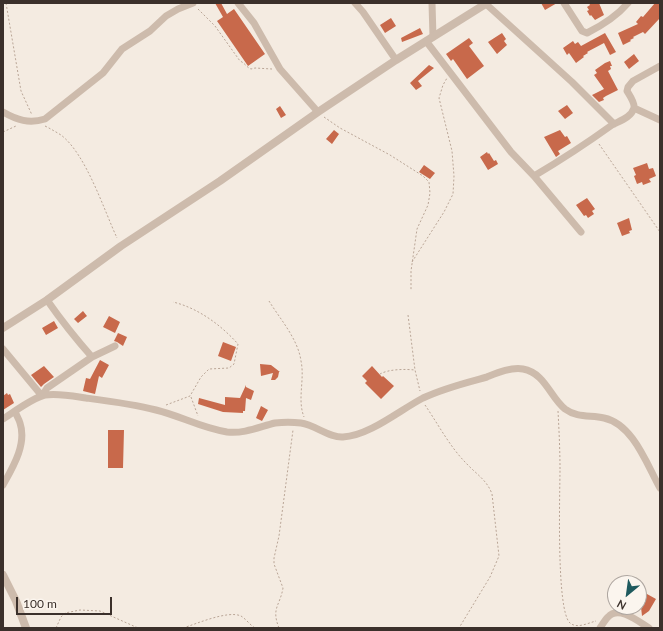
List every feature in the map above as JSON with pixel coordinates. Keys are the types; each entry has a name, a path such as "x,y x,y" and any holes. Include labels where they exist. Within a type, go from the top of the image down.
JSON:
{"street":[{"path":"3,112 26,122 36,122 45,119 103,73 122,49 150,31 166,16 192,3"},
{"path":"238,3 257,28 280,69 318,112"},
{"path":"355,3 363,12 396,60"},
{"path":"432,3 429,39 450,73 511,152 534,176 581,232"},
{"path":"564,3 578,26 582,31 587,32 614,17 628,3"},
{"path":"3,328 47,300 121,246 220,181 318,112 396,60 487,4 572,82 614,124"},
{"path":"534,176 595,138 614,124 622,121 634,108 634,103 627,91 630,84 660,66"},
{"path":"634,108 660,120"},
{"path":"47,300 92,357"},
{"path":"42,396 47,388 92,357 115,346"},
{"path":"3,349 42,396"},
{"path":"3,419 42,396 61,394 156,410 177,416 201,426 229,432 250,430 277,423 294,423 308,425 334,436 344,437 373,428 422,399 442,390 503,371 522,369 540,378 558,403 574,414 611,419 623,426 632,437 660,488"},
{"path":"3,485 15,462 22,435 20,423 15,411"},
{"path":"3,575 16,601 26,628"},
{"path":"600,628 612,614 626,614 649,628"}],"path":[{"path":"6,3 21,91 36,122 61,135 74,150 87,170 121,246"},
{"path":"192,3 215,26 240,61 245,63 248,68 252,70 255,68 280,69"},
{"path":"412,263 441,217 453,194 454,176 452,151 439,98 442,85 450,73"},
{"path":"318,112 340,128 390,155 423,176 429,182 430,193 428,205 417,229 412,263 411,291"},
{"path":"3,132 26,122"},
{"path":"595,138 660,232"},
{"path":"269,301 298,349 302,371 301,403 303,414 308,425"},
{"path":"156,410 190,396 204,372 209,369 229,368 234,364 238,344 221,327 192,308 173,302"},
{"path":"408,315 415,370 422,399 466,463 489,485 492,494 499,556 490,577 460,628"},
{"path":"380,374 388,371 408,369 415,370"},
{"path":"190,396 201,426"},
{"path":"558,403 560,469 559,544 563,608 570,624 577,626 596,621"},
{"path":"279,628 275,618 275,611 283,588 274,564 274,558 279,536 294,423"},
{"path":"56,628 61,617 65,613 80,610 100,612 138,628"},
{"path":"183,628 233,614 240,616 255,628"}],"building":[{"path":"215,3 221,3 227,14 234,9 265,54 248,66 217,21 223,17"},
{"path":"541,3 557,3 545,10"},
{"path":"589,3 599,3 604,15 595,20 591,15 590,16 587,11 589,10 587,7 590,5"},
{"path":"655,3 660,3 660,18 645,34 643,32 633,37 634,38 630,40 631,41 623,45 618,33 638,24 636,22 641,16 643,17"},
{"path":"391,18 396,26 385,33 380,25"},
{"path":"420,28 423,34 402,42 401,38"},
{"path":"502,33 506,39 504,41 507,45 497,54 488,42"},
{"path":"605,33 616,52 610,55 604,43 587,52 588,53 583,56 584,57 576,63 569,53 567,55 563,48 573,41 575,44 578,42 581,46"},
{"path":"469,38 473,43 469,46 484,66 467,79 453,59 451,61 446,54"},
{"path":"634,54 639,61 629,69 624,62"},
{"path":"610,61 612,66 610,66 611,69 608,71 618,90 606,96 603,98 604,100 599,102 592,95 604,89 594,75 597,73 595,70"},
{"path":"429,65 434,68 418,81 422,86 416,90 410,83"},
{"path":"567,105 573,113 565,119 558,111"},
{"path":"280,106 286,115 281,118 276,109"},
{"path":"334,130 339,134 332,144 326,139"},
{"path":"560,130 565,137 567,136 571,143 558,151 560,154 556,157 544,137"},
{"path":"487,152 494,161 496,160 498,164 488,170 480,157"},
{"path":"647,163 649,169 653,168 656,176 649,179 651,182 643,185 642,182 637,184 634,176 636,175 633,168"},
{"path":"424,165 435,173 430,179 419,172"},
{"path":"587,198 595,209 592,211 594,214 588,218 586,215 584,216 576,205"},
{"path":"629,218 632,230 629,231 630,233 622,236 617,223"},
{"path":"83,311 87,316 78,323 74,319"},
{"path":"109,316 120,322 115,333 103,327"},
{"path":"54,321 58,328 46,335 42,328"},
{"path":"118,333 127,337 123,346 114,341"},
{"path":"223,342 236,347 231,361 218,356"},
{"path":"100,360 109,365 102,378 99,376 95,394 83,391 86,378 90,379"},
{"path":"260,364 271,365 280,372 278,377 275,380 271,380 273,373 261,376"},
{"path":"44,366 54,377 41,387 31,375"},
{"path":"372,366 382,377 383,376 394,386 381,399 365,383 367,381 362,376"},
{"path":"246,385 246,387 254,391 251,400 246,398 245,411 243,411 243,413 223,412 198,404 199,398 225,405 225,397 240,398"},
{"path":"7,393 8,395 10,394 14,403 3,410 3,396"},
{"path":"261,406 268,410 262,421 256,418"},
{"path":"108,430 124,430 123,468 108,468"},
{"path":"647,594 656,599 647,612"}]}
